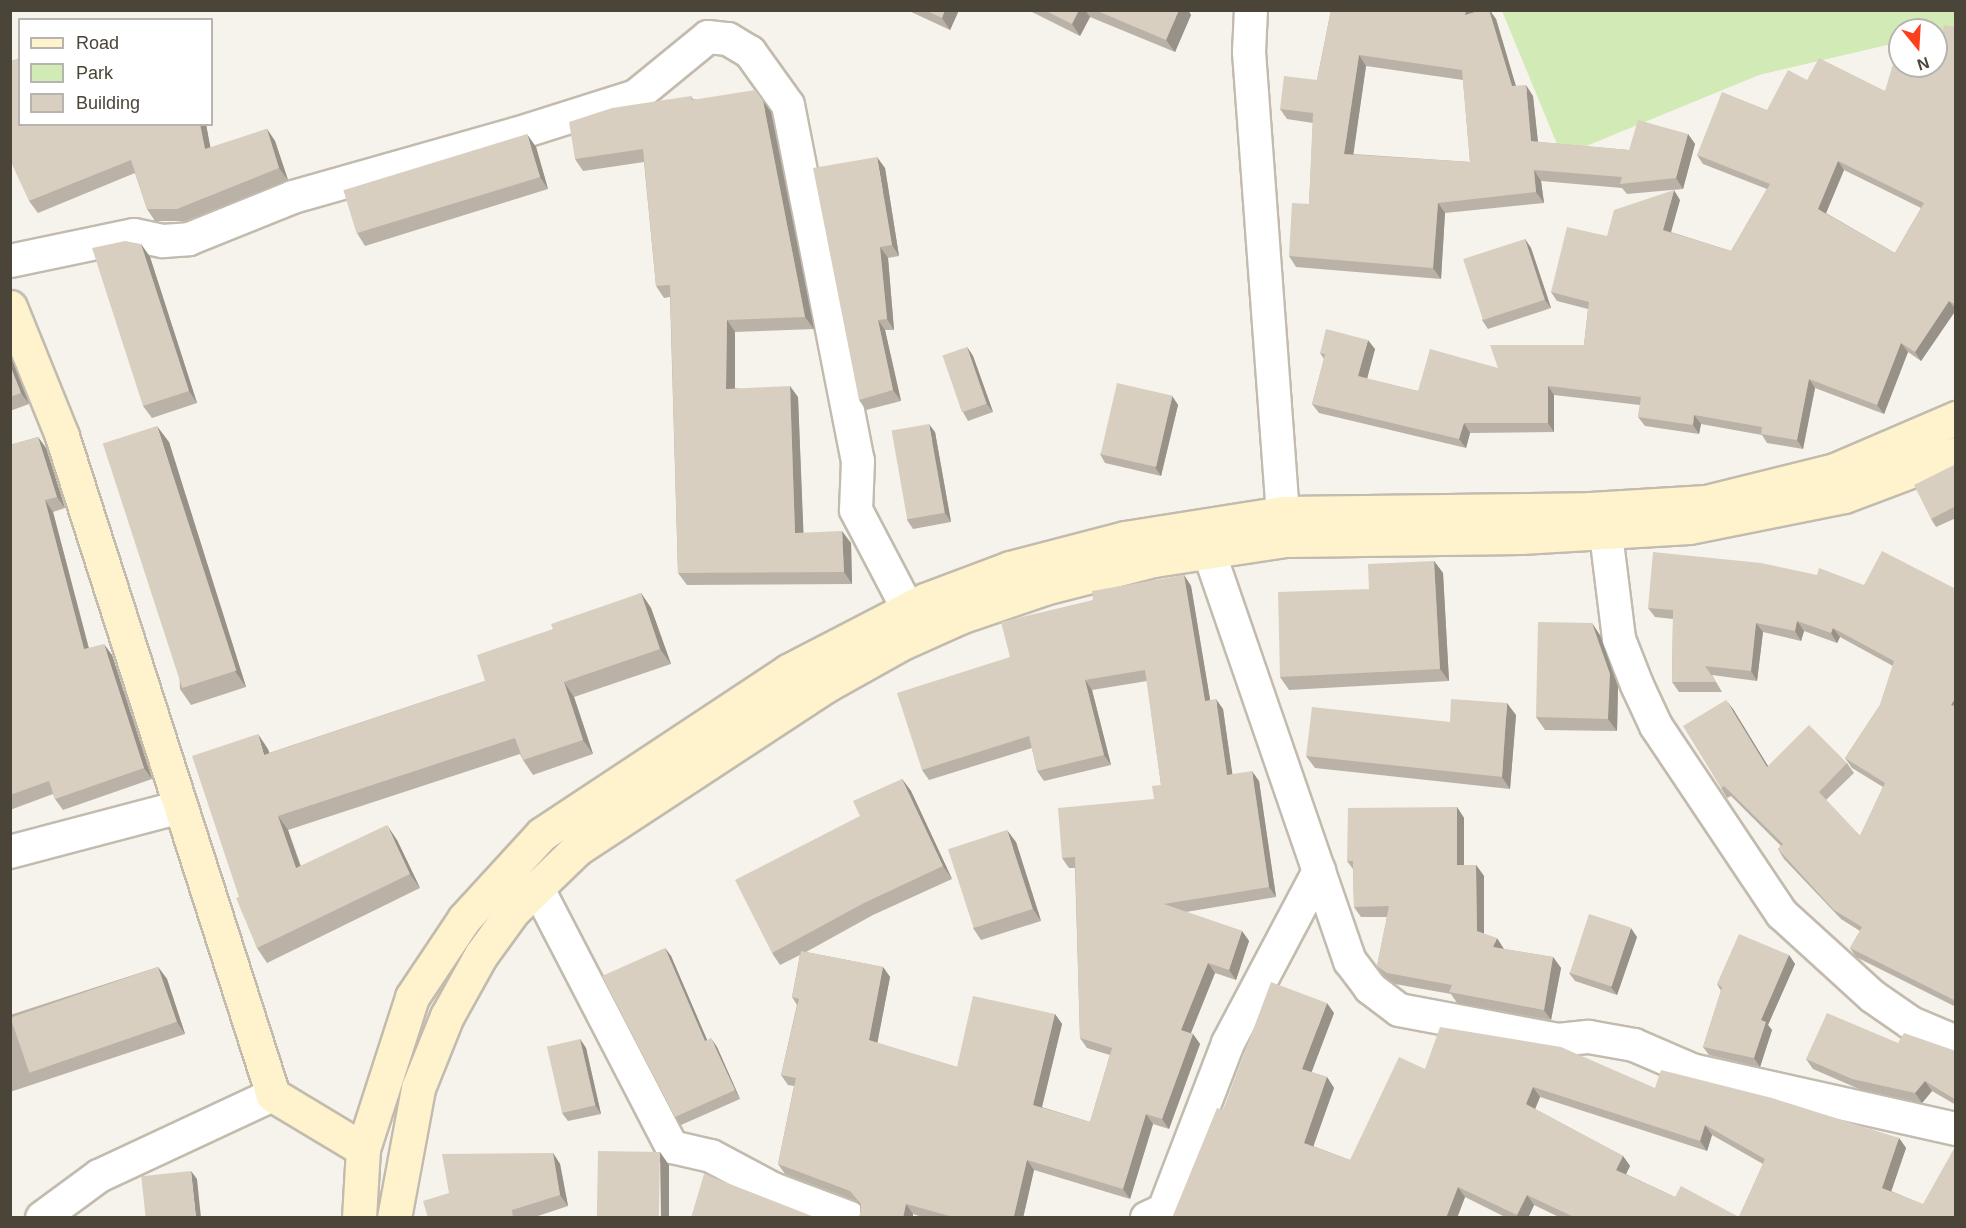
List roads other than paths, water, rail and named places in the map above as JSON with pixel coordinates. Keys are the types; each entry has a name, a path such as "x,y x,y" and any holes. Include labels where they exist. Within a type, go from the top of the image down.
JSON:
{"main road":[{"path":"10,307 62,436 273,1095 363,1149"},
{"path":"359,1218 363,1149 412,997 464,919 542,834 788,671 908,609 1010,568 1125,538 1283,513 1590,509 1706,502 1835,470 1956,418"},
{"path":"394,1218 418,1088 447,1016 481,955 513,910 577,849 825,686 900,644 960,617 1044,588 1154,560 1285,540 1606,534 1689,527 1844,496 1956,454"}],"street":[{"path":"1251,10 1249,52 1283,513"},
{"path":"10,261 134,235 163,241 189,239 294,197 516,134 636,96 708,37 728,39 750,52 788,105 858,460 856,510 908,609"},
{"path":"1606,534 1619,639 1637,685 1656,726 1782,914 1872,996 1911,1023 1956,1042"},
{"path":"1209,552 1350,961 1370,988 1399,1010 1558,1040 1589,1037 1634,1045 1692,1070 1956,1129"},
{"path":"10,852 180,807"},
{"path":"1147,1218 1164,1210 1228,1043 1320,871"},
{"path":"537,887 672,1147 711,1156 773,1189 850,1218"},
{"path":"42,1218 99,1176 273,1095"}]}
